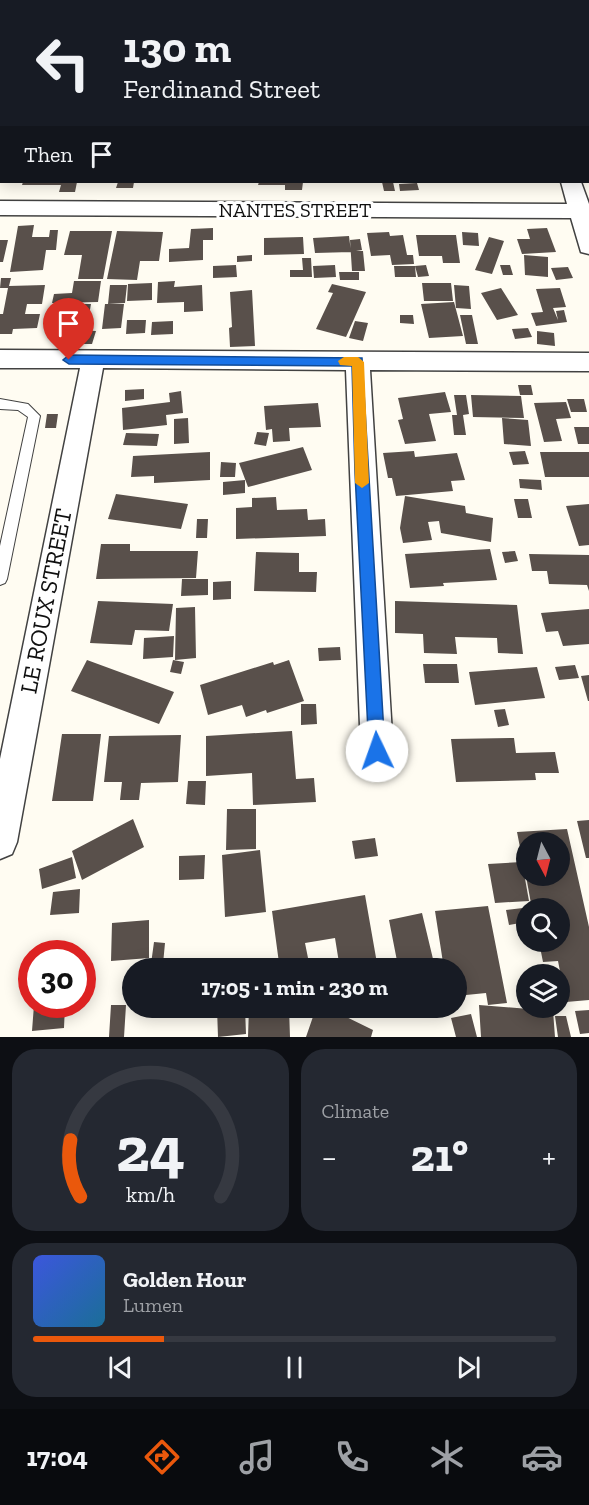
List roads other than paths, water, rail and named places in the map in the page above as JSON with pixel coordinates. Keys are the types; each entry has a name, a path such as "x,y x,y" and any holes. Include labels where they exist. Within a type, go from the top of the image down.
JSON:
{"street":[{"path":"571,183 584,211 589,248"},
{"name":"NANTES STREET","path":"0,208 584,211"},
{"path":"0,359 589,362"},
{"name":"LE ROUX STREET","path":"0,842 93,360"},
{"path":"358,362 377,751"}],"lane":[{"path":"0,404 27,408 34,416 0,579"}]}
